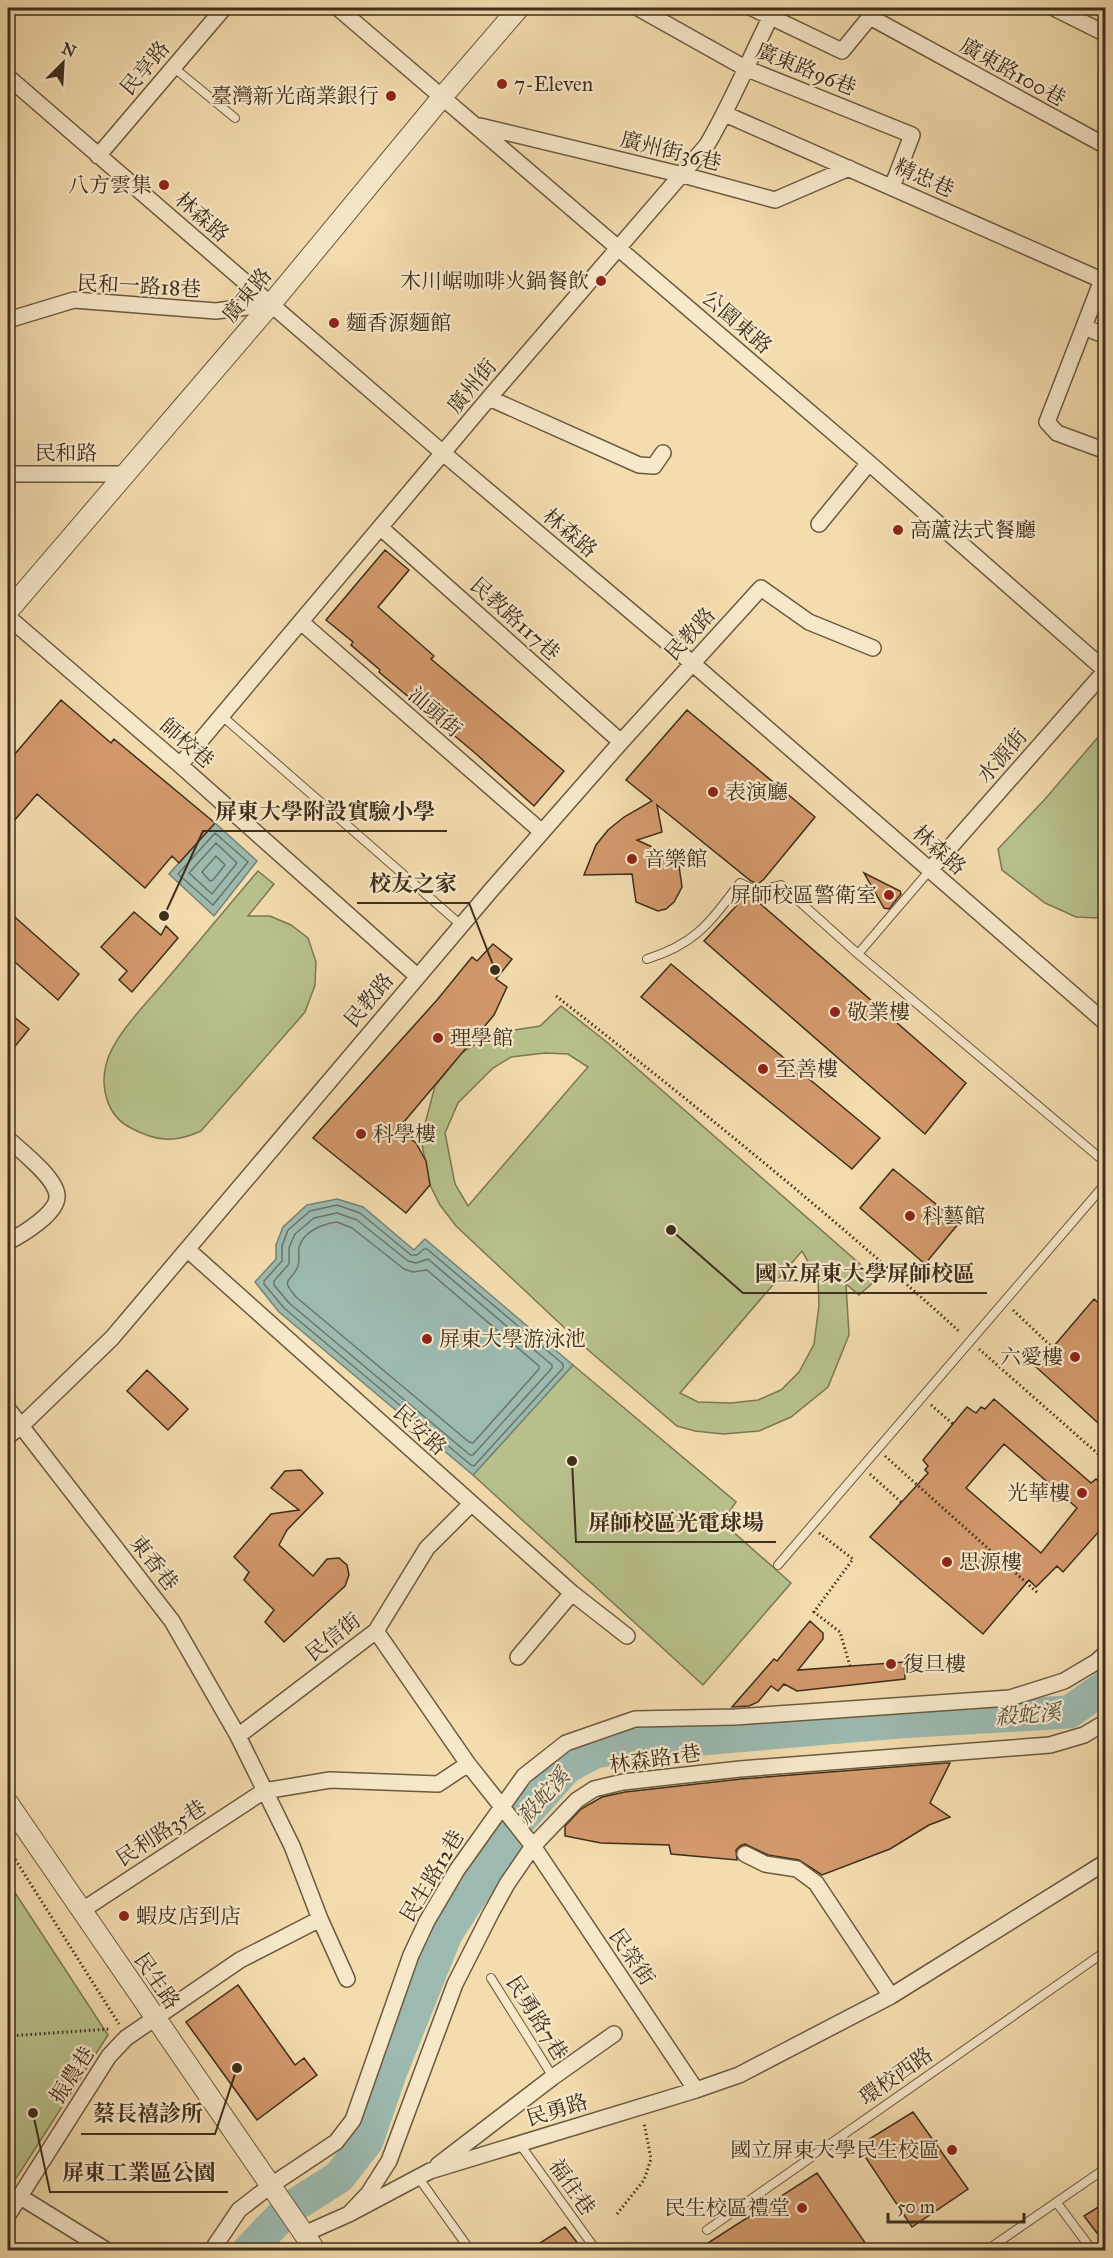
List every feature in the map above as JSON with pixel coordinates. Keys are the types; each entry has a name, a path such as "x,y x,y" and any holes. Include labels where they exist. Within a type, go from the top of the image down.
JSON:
{"street":[{"name":"民享路","path":"98,156 224,8"},
{"name":"公園東路","path":"338,8 869,463 1105,670"},
{"name":"廣東路","path":"8,611 271,304 442,96 519,8"},
{"name":"廣東路96巷","path":"638,8 745,68 912,135 892,187"},
{"name":"廣東路100巷","path":"752,8 843,51 870,17 1106,147"},
{"path":"1054,8 1106,34"},
{"name":"廣州街","path":"180,765 489,398 707,145 725,114 770,18"},
{"name":"林森路","path":"8,77 443,453 692,663 1106,1023"},
{"name":"精忠巷","path":"725,114 1104,281"},
{"name":"廣州街36巷","path":"477,126 683,175 775,200 849,168"},
{"path":"1104,281 1047,422 1057,433 1106,451"},
{"name":"民和一路18巷","path":"8,320 74,300 216,311 271,304"},
{"path":"1084,327 1106,336"},
{"path":"489,398 639,465 654,466 663,453"},
{"path":"819,524 869,463"},
{"name":"民和路","path":"8,474 124,474"},
{"name":"民教路117巷","path":"381,528 621,742"},
{"name":"民教路","path":"14,1432 112,1338 461,925 621,742 761,588 809,622 873,648"},
{"name":"師校巷","path":"8,617 180,765 417,976"},
{"name":"汕頭街","path":"301,622 542,832"},
{"name":"水源街","path":"930,870 1105,670"},
{"path":"8,1139 51,1180 58,1196 55,1205 38,1224 8,1242"},
{"name":"民安路","path":"188,1250 572,1593 627,1636"},
{"name":"東香巷","path":"8,1409 14,1432 172,1621 238,1736"},
{"name":"民信街","path":"238,1736 376,1631 427,1548 471,1504"},
{"path":"518,1658 572,1593"},
{"path":"376,1631 468,1764 503,1805"},
{"name":"民生路12巷","path":"212,2250 239,2210 270,2186 336,2142 353,2120 411,1955 423,1930 457,1870 524,1776 566,1743 635,1719 735,1717 1010,1698 1064,1682 1106,1653"},
{"name":"林森路1巷","path":"349,2214 368,2194 389,2162 455,1984 473,1944 507,1884 533,1846 577,1800 594,1789 623,1782 740,1769 1050,1745 1084,1735 1106,1722"},
{"path":"238,1736 292,1846 320,1919 347,1979"},
{"path":"264,1791 330,1780 438,1784 468,1764"},
{"name":"民利路35巷","path":"81,1911 264,1791"},
{"name":"民榮街","path":"503,1805 533,1846 696,2090"},
{"name":"民生路","path":"10,1812 304,2234"},
{"path":"745,1854 765,1864 797,1869 816,1883 891,1996"},
{"path":"696,2090 740,2075 891,1996 1106,1862"},
{"path":"154,2018 240,1960 320,1919"},
{"name":"振農巷","path":"8,2215 109,2056 126,2038 154,2018"},
{"name":"民勇路","path":"304,2234 349,2214 424,2174 614,2034"},
{"name":"民勇路","path":"424,2174 696,2090"},
{"path":"19,2196 106,2250"},
{"path":"304,2234 315,2250"}],"lane":[{"path":"173,67 235,118"},
{"name":"師校巷","path":"222,716 461,925"},
{"path":"858,954 930,870"},
{"path":"647,959 677,948 692,939 740,883 758,891 781,885 858,954 1106,1163"},
{"path":"778,1565 1106,1183"},
{"name":"環校西路","path":"707,2230 1106,1952"},
{"name":"民勇路7巷","path":"491,1978 553,2077"},
{"name":"福住巷","path":"519,2143 596,2250"},
{"path":"987,2250 1106,2168"},
{"path":"424,2174 470,2250"},
{"path":"1058,2203 1092,2250"}],"path":[{"path":"556,996 716,1122 885,1264 1106,1461"},
{"path":"1106,1214 1103,1217 1106,1231"},
{"path":"1005,1302 1052,1347"},
{"path":"922,1398 953,1424"},
{"path":"877,1449 1039,1594"},
{"path":"862,1467 901,1502"},
{"path":"811,1527 853,1559 814,1612 840,1632 850,1666"},
{"path":"8,1848 122,2028 8,2036"},
{"path":"8,1865 15,1860"},
{"path":"617,2214 644,2180 651,2159 640,2107"}],"green space":[{"path":"1105,729 1105,910 1099,918 1076,917 1045,903 1002,870 998,849 1046,798"},
{"path":"258,871 274,884 248,916 270,916 291,925 308,938 316,962 315,985 305,1012 201,1131 174,1139 140,1133 123,1123 111,1110 104,1083 104,1074 110,1054 132,1020"},
{"path":"561,1006 608,1043 877,1279 859,1295 846,1284 849,1335 828,1387 791,1417 759,1431 723,1434 695,1431 677,1426 587,1349 456,1226 440,1205 430,1185 421,1139 435,1086 461,1053 495,1033 540,1026","holes":["545,1053 568,1054 588,1067 468,1206 455,1184 445,1133 458,1103 493,1068 511,1057","802,1251 818,1280 819,1305 814,1344 799,1372 781,1390 758,1400 731,1403 698,1402 680,1393"]},
{"path":"573,1365 736,1502 722,1522 791,1583 703,1685 473,1475"},
{"path":"8,1882 108,2035 8,2191"}],"water":[{"path":"215,823 257,861 214,916 169,874"},
{"name":"屏東大學游泳池","path":"337,1199 363,1207 414,1250 425,1239 573,1365 473,1475 279,1312 255,1282 276,1259 276,1245 283,1227 307,1205"}],"building":[{"path":"385,550 409,570 378,607 434,656 431,659 564,771 534,806 379,672 380,670 351,645 353,642 326,620"},
{"path":"61,700 111,743 114,739 215,823 179,863 172,856 145,888 37,794 8,828 8,762"},
{"name":"表演廳","path":"687,710 815,817 758,884 751,881 657,805 662,832 637,840 672,856 679,866 682,887 674,902 666,909 658,911 636,902 632,874 584,875 596,845 608,830 624,817 652,801 626,780"},
{"name":"屏師校區警衛室","path":"864,873 900,891 901,894 889,909 884,908"},
{"name":"敬業樓","path":"748,893 966,1083 925,1134 704,941"},
{"path":"8,911 79,974 58,1000 8,956"},
{"path":"134,912 161,935 166,926 178,938 132,992 119,980 127,971 101,947"},
{"path":"493,944 512,959 496,979 507,987 494,1015 398,1129 416,1143 426,1161 430,1185 406,1213 313,1138 437,1000 472,957 477,961"},
{"name":"至善樓","path":"671,964 880,1138 852,1169 641,997"},
{"path":"8,1012 29,1029 8,1055"},
{"name":"科藝館","path":"893,1169 959,1223 925,1264 860,1208"},
{"name":"六愛樓","path":"1094,1299 1106,1310 1106,1430 1036,1367"},
{"path":"147,1370 188,1409 168,1430 127,1391"},
{"path":"994,1399 1091,1483 1096,1479 1106,1487 1106,1515 1099,1522 1102,1528 1063,1572 1057,1566 1036,1587 1029,1580 983,1634 870,1537 928,1473 925,1470 928,1466 923,1460 967,1407 976,1413 981,1407 985,1409","holes":["1004,1444 1077,1508 1041,1553 966,1488"]},
{"path":"301,1470 323,1493 287,1530 279,1545 313,1576 327,1559 339,1558 347,1565 349,1575 345,1586 284,1642 265,1622 274,1610 244,1580 249,1572 234,1557 271,1514 299,1510 271,1488 285,1471"},
{"name":"復旦樓","path":"810,1621 823,1633 823,1639 798,1670 904,1662 905,1679 797,1691 784,1684 778,1691 771,1686 758,1702 749,1706 732,1707 774,1659 777,1661"},
{"path":"950,1763 930,1803 950,1817 929,1825 890,1849 822,1875 799,1860 768,1855 745,1844 736,1850 737,1860 671,1854 669,1845 601,1843 565,1836 565,1826 581,1809 602,1797 625,1792 741,1779"},
{"path":"238,1985 295,2065 304,2058 317,2075 257,2120 186,2022"},
{"path":"913,2112 968,2189 912,2227 858,2146"},
{"name":"民生校區禮堂","path":"817,2173 870,2250 697,2250"},
{"path":"1106,2202 1106,2245 1084,2216"},
{"path":"565,2227 583,2250 529,2250"}],"waterway":[{"name":"殺蛇溪","path":"249,2250 287,2210 339,2177 367,2141 391,2071 446,1934 519,1821 567,1767 595,1752 643,1744 899,1722 1069,1712 1106,1686"}],"place":[{"name":"7-Eleven","path":"502,84"},
{"name":"臺灣新光商業銀行","path":"391,96"},
{"name":"八方雲集","path":"164,185"},
{"name":"木川崌咖啡火鍋餐飲","path":"601,281"},
{"name":"麵香源麵館","path":"334,323"},
{"name":"高蘆法式餐廳","path":"898,530"},
{"name":"表演廳","path":"713,792"},
{"name":"音樂館","path":"632,859"},
{"name":"屏師校區警衛室","path":"889,895"},
{"name":"屏東大學附設實驗小學","path":"164,916"},
{"name":"校友之家","path":"495,970"},
{"name":"敬業樓","path":"835,1012"},
{"name":"理學館","path":"438,1038"},
{"name":"至善樓","path":"763,1069"},
{"name":"科學樓","path":"361,1134"},
{"name":"科藝館","path":"910,1216"},
{"name":"國立屏東大學屏師校區","path":"671,1230"},
{"name":"屏東大學游泳池","path":"427,1339"},
{"name":"六愛樓","path":"1075,1357"},
{"name":"屏師校區光電球場","path":"572,1461"},
{"name":"光華樓","path":"1082,1493"},
{"name":"思源樓","path":"947,1562"},
{"name":"復旦樓","path":"891,1664"},
{"name":"蝦皮店到店","path":"124,1916"},
{"name":"蔡長禧診所","path":"237,2068"},
{"name":"屏東工業區公園","path":"33,2113"},
{"name":"國立屏東大學民生校區","path":"952,2150"},
{"name":"民生校區禮堂","path":"802,2208"}]}
